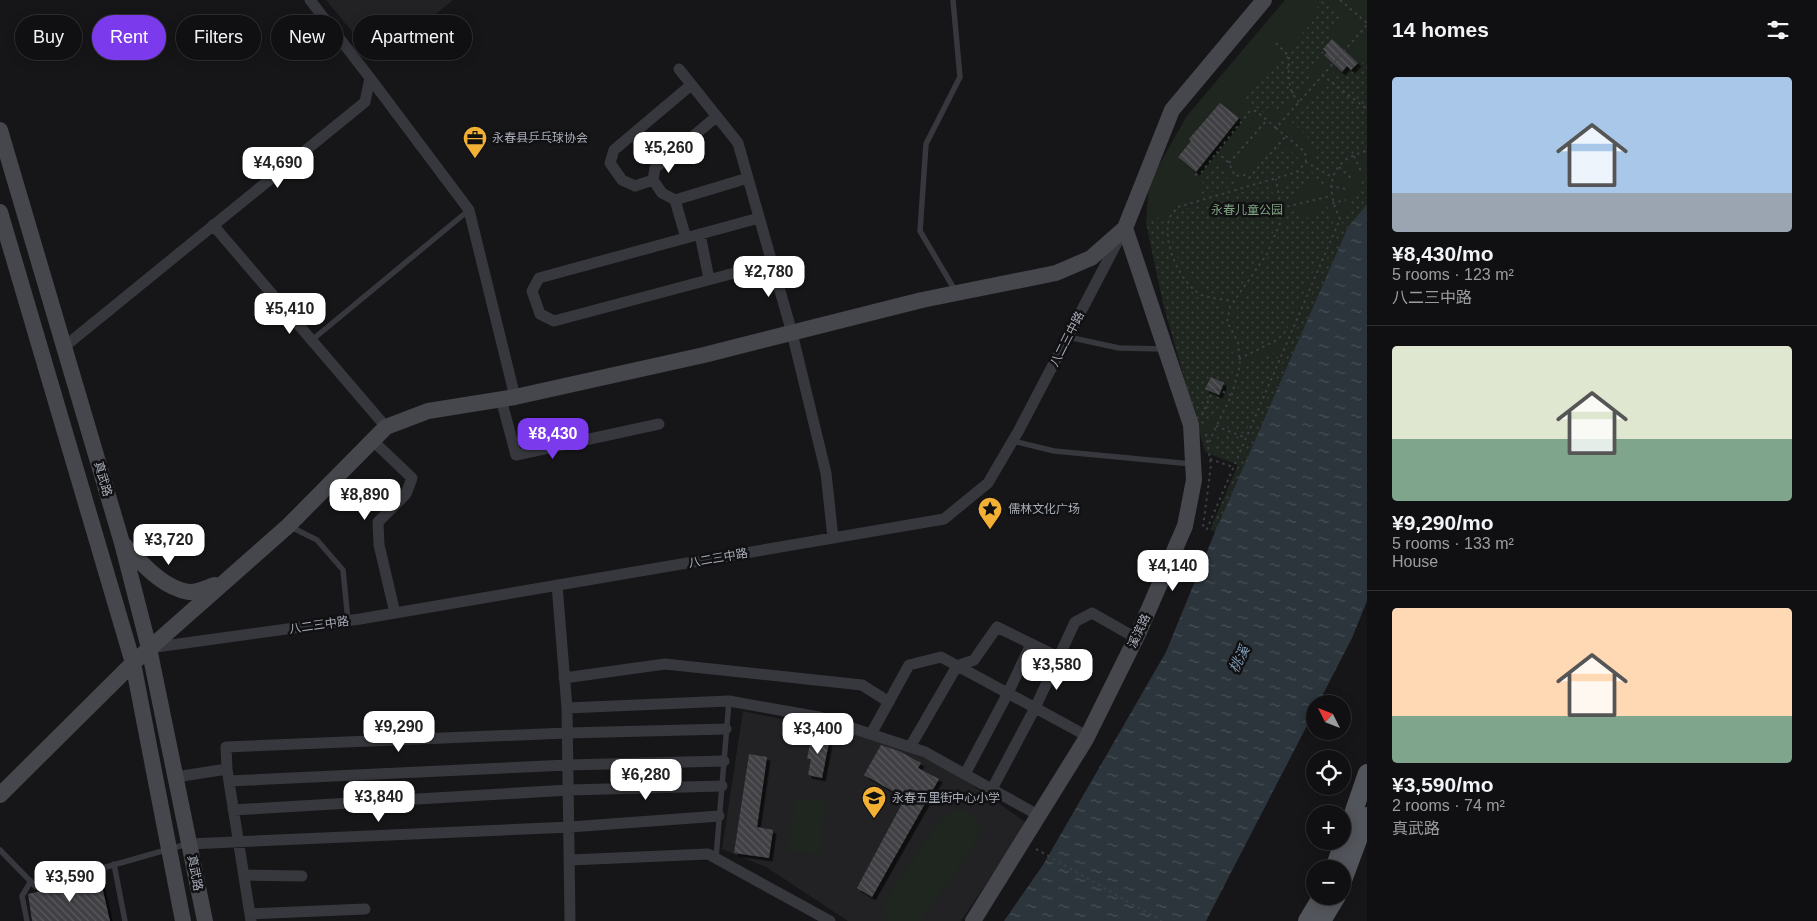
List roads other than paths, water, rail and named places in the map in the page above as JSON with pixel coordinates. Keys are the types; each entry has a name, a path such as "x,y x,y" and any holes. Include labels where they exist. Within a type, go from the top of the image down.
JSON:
{"main road":[{"name":"八二三中路","path":"0,795 149,648 288,526 386,427 428,411 508,398 704,356 956,293 1056,274 1091,258 1124,228 1172,110 1264,0"},
{"name":"真武路","path":"0,130 122,543 149,648 205,921"},
{"name":"真武路","path":"0,212 133,663 184,921"},
{"name":"溪滨路","path":"973,921 1087,736 1136,638 1185,526 1194,480 1191,425 1124,228"},
{"path":"122,543 150,572 172,586 190,592 220,584"},
{"path":"1337,860 1367,773"},
{"path":"1351,860 1367,816"},
{"path":"1307,921 1317,905"},
{"path":"1322,921 1332,905"}],"street":[{"path":"310,0 469,210 508,398 516,455 659,424"},
{"path":"679,70 738,143 792,333 826,473 833,538"},
{"path":"64,347 364,102 370,78"},
{"path":"653,180 635,186 622,180 610,163 614,150 692,85"},
{"path":"716,117 655,168 653,180 662,193 675,200 748,178"},
{"path":"675,200 686,238"},
{"path":"759,218 539,278 532,291 540,314 554,320 772,263"},
{"path":"213,225 386,427"},
{"name":"八二三中路","path":"149,648 348,621 944,519 988,483 1013,441 1124,228"},
{"path":"700,234 709,279"},
{"path":"372,440 412,478 406,494 378,522 379,545 395,613"},
{"path":"557,586 567,733 570,921"},
{"path":"992,789 1035,708 1075,622 1092,613 1136,638"},
{"path":"910,747 957,666 974,660 997,627 1058,657"},
{"path":"965,774 1008,693 1031,644"},
{"path":"871,734 909,665 941,657 1087,736"},
{"path":"564,678 665,664 862,685 889,702"},
{"path":"566,708 729,702 819,717 925,752 1038,816"},
{"path":"365,909 251,917 228,775 226,747 567,733 726,730"},
{"path":"176,777 724,761"},
{"path":"234,810 569,790 722,786"},
{"path":"189,844 570,827 719,816"},
{"path":"570,860 708,854 830,921"},
{"path":"244,875 302,876"}],"lane":[{"path":"953,0 960,77 926,144 920,231 956,293"},
{"path":"312,340 469,210"},
{"path":"1068,337 1119,348 1166,349"},
{"path":"1013,441 1054,451 1193,464"},
{"path":"288,526 318,540 342,570 348,621"},
{"path":"716,858 729,702"},
{"path":"0,850 36,887 169,848 189,844"},
{"path":"114,864 125,921"},
{"path":"27,921 22,896 30,881"}],"water":[{"name":"桃溪","path":"1367,204 1367,601 1352,638 1323,695 1306,695 1306,727 1206,921 1004,921 1043,865 1166,652 1215,532 1348,227"}],"place":[{"name":"永春县乒乓球协会","path":"475,159"},
{"name":"儒林文化广场","path":"990,530"},
{"name":"永春五里街中心小学","path":"874,819"}],"park label":[{"name":"永春儿童公园","path":"1247,210"}]}
